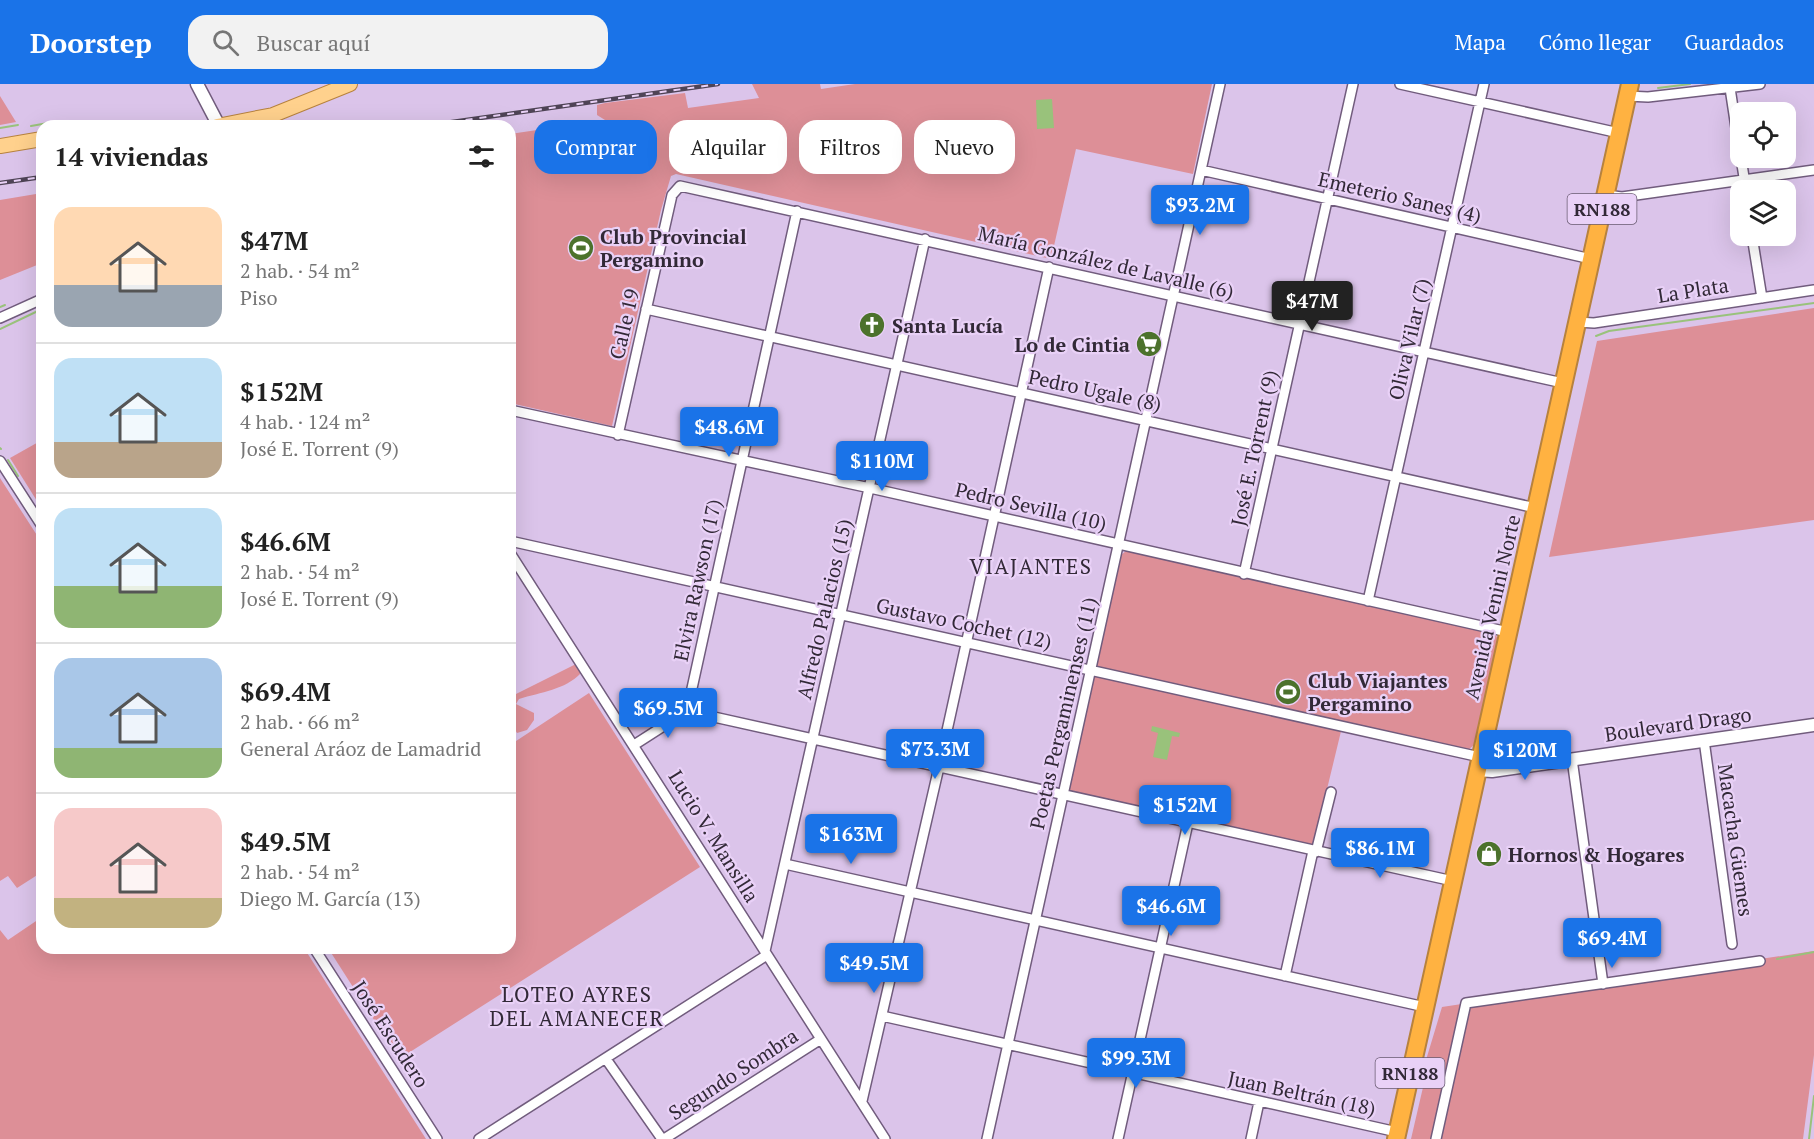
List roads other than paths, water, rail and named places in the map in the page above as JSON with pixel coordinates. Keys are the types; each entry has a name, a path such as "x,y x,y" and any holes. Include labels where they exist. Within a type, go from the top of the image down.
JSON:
{"highway":[{"name":"Avenida Venini Norte","path":"1396,1136 1629,90"}],"main road":[{"path":"197,84 215,120"},
{"path":"265,120 350,84"},
{"path":"0,146 36,141"},
{"name":"Boulevard Drago","path":"1478,763 1492,771 1814,725"}],"street":[{"name":"Poetas Pergaminenses (11)","path":"987,1139 1220,84"},
{"name":"José E. Torrent (9)","path":"1244,574 1353,84"},
{"path":"1400,84 1619,133"},
{"name":"Oliva Vilar (7)","path":"1368,601 1484,84"},
{"path":"1629,90 1730,88 1760,84"},
{"path":"1730,88 1732,102"},
{"path":"1742,168 1744,180 1814,170"},
{"name":"Emeterio Sanes (4)","path":"1201,170 1591,259"},
{"path":"1606,195 1622,197 1730,182"},
{"name":"María González de Lavalle (6)","path":"676,188 684,186 1563,383"},
{"name":"Calle 19","path":"618,435 672,195 676,188"},
{"name":"Elvira Rawson (17)","path":"687,711 797,211"},
{"name":"Alfredo Palacios (15)","path":"766,953 925,239"},
{"path":"1754,246 1762,298"},
{"path":"862,1101 939,767 1049,267"},
{"name":"La Plata","path":"1577,322 1593,323 1814,290"},
{"path":"0,318 36,301"},
{"name":"Pedro Ugale (8)","path":"646,309 1536,508"},
{"name":"Pedro Sevilla (10)","path":"516,411 870,488 1508,632"},
{"path":"0,461 36,517"},
{"name":"Gustavo Cochet (12)","path":"516,542 1091,670 1478,763"},
{"name":"Lucio V. Mansilla","path":"516,562 885,1139"},
{"path":"634,745 687,711 1453,881"},
{"name":"Macacha Güemes","path":"1704,740 1732,944"},
{"path":"1572,759 1603,984"},
{"path":"1285,976 1331,792"},
{"path":"1118,1139 1188,823"},
{"path":"786,864 1425,1007"},
{"path":"479,1139 606,1059 766,953"},
{"name":"José Escudero","path":"318,954 437,1139"},
{"path":"1436,1139 1466,1003 1760,961"},
{"name":"Juan Beltrán (18)","path":"882,1016 1259,1102 1396,1136"},
{"name":"Segundo Sombra","path":"663,1139 821,1039"},
{"path":"606,1059 663,1139"},
{"path":"1251,1139 1259,1102"}],"waterway":[{"path":"1658,88 1690,84"},
{"path":"0,128 18,125"},
{"path":"31,126 36,125"},
{"path":"1596,336 1609,331 1814,303"},
{"path":"0,307 5,305"},
{"path":"0,329 36,312"},
{"path":"8,460 18,476"},
{"path":"1777,959 1814,952"},
{"path":"1809,1139 1814,1096"}],"railway":[{"path":"466,120 718,84"},
{"path":"0,183 36,178"}],"place":[{"name":"Club Provincial Pergamino","path":"581,248"},
{"name":"Santa Lucía","path":"872,325"},
{"name":"Lo de Cintia","path":"1149,344"},
{"name":"Club Viajantes Pergamino","path":"1288,692"},
{"name":"Hornos & Hogares","path":"1489,854"}],"district":[{"name":"VIAJANTES","path":"1031,566"},
{"name":"LOTEO AYRES DEL AMANECER","path":"577,1006"}]}
